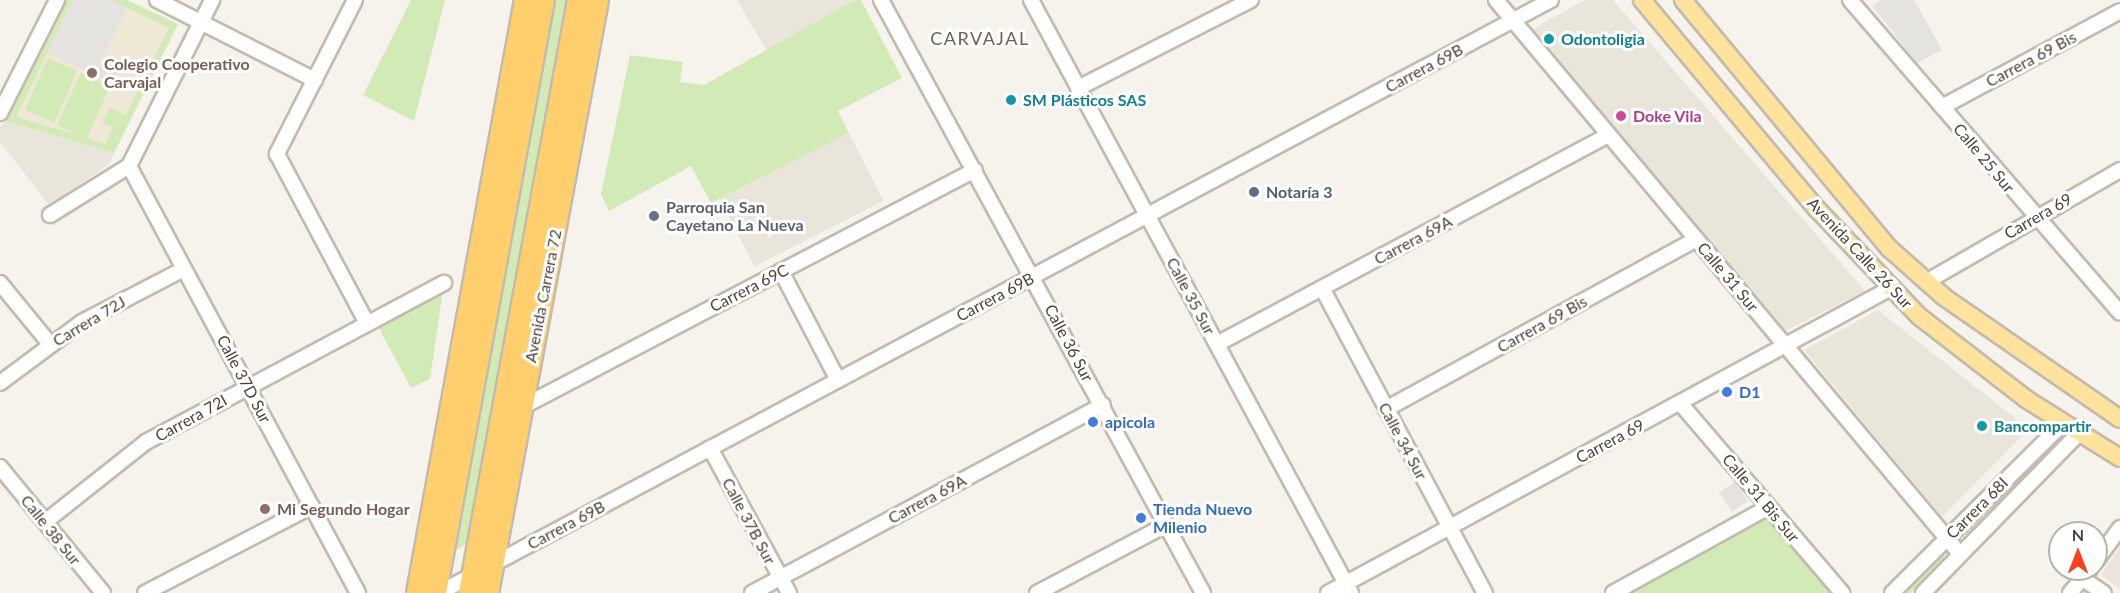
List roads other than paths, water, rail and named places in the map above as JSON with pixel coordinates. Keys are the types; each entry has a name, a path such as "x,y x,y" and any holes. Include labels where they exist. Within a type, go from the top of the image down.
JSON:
{"highway":[{"path":"417,593 490,182 525,0"},
{"path":"438,593 518,135 544,0"},
{"name":"Avenida Carrera 72","path":"471,584 578,0"},
{"name":"Avenida Carrera 72","path":"488,593 598,0"},
{"path":"557,108 585,69"},
{"path":"490,182 518,135"}],"main road":[{"name":"Avenida Calle 26 Sur","path":"1642,0 1817,209 1891,288 1951,345 2063,423 2120,459"},
{"name":"Avenida Calle 26 Sur","path":"1683,0 1857,211 1926,282 2055,377 2120,418"}],"street":[{"path":"0,113 57,0"},
{"path":"157,0 315,80"},
{"path":"50,215 129,165 212,0"},
{"path":"355,0 277,154 367,323"},
{"name":"Calle 36 Sur","path":"881,0 1034,276 1203,593"},
{"name":"Calle 35 Sur","path":"1031,0 1349,588"},
{"path":"1078,88 1251,0"},
{"name":"Calle 31 Sur","path":"1496,0 1960,554"},
{"name":"Carrera 69B","path":"438,593 471,584 492,565 1551,0"},
{"name":"Calle 25 Sur","path":"1853,1 2120,314"},
{"name":"Carrera 69 Bis","path":"1942,107 2120,11"},
{"name":"Carrera 69A","path":"1217,345 1610,135"},
{"name":"Calle 37D Sur","path":"129,165 358,593"},
{"name":"Carrera 69C","path":"522,406 975,170"},
{"name":"Carrera 69","path":"1926,282 2120,170"},
{"name":"Carrera 69 Bis","path":"1386,409 1697,239"},
{"name":"Carrera 72J","path":"0,383 50,344 118,302 184,269"},
{"path":"781,272 838,380"},
{"path":"0,283 50,344"},
{"name":"Carrera 72I","path":"45,522 146,442 444,283"},
{"name":"Calle 34 Sur","path":"1322,288 1485,593"},
{"name":"Carrera 69","path":"1328,593 1349,588 1449,527 1891,288"},
{"name":"Calle 31 Bis Sur","path":"1680,403 1842,593"},
{"name":"Carrera 69A","path":"752,593 1103,405"},
{"name":"Carrera 68I","path":"1892,593 2063,423"},
{"name":"Carrera 68I","path":"1923,593 2079,433"},
{"name":"Calle 37B Sur","path":"710,448 789,593"},
{"name":"Calle 38 Sur","path":"0,467 103,593"},
{"path":"145,593 312,506"},
{"path":"1614,593 1769,507"},
{"path":"1037,593 1166,525"},
{"path":"2108,544 2120,528"},
{"path":"2070,593 2080,581"},
{"path":"2093,581 2104,593"}],"place":[{"name":"Odontoligia","path":"1549,39"},
{"name":"Colegio Cooperativo Carvajal","path":"92,73"},
{"name":"SM Plásticos SAS","path":"1011,100"},
{"name":"Doke Vila","path":"1621,116"},
{"name":"Notaría 3","path":"1254,192"},
{"name":"Parroquia San Cayetano La Nueva","path":"654,216"},
{"name":"D1","path":"1727,392"},
{"name":"apicola","path":"1093,422"},
{"name":"Bancompartir","path":"1982,426"},
{"name":"Mi Segundo Hogar","path":"265,509"},
{"name":"Tienda Nuevo Milenio","path":"1141,518"}],"district":[{"name":"CARVAJAL","path":"980,38"}]}
